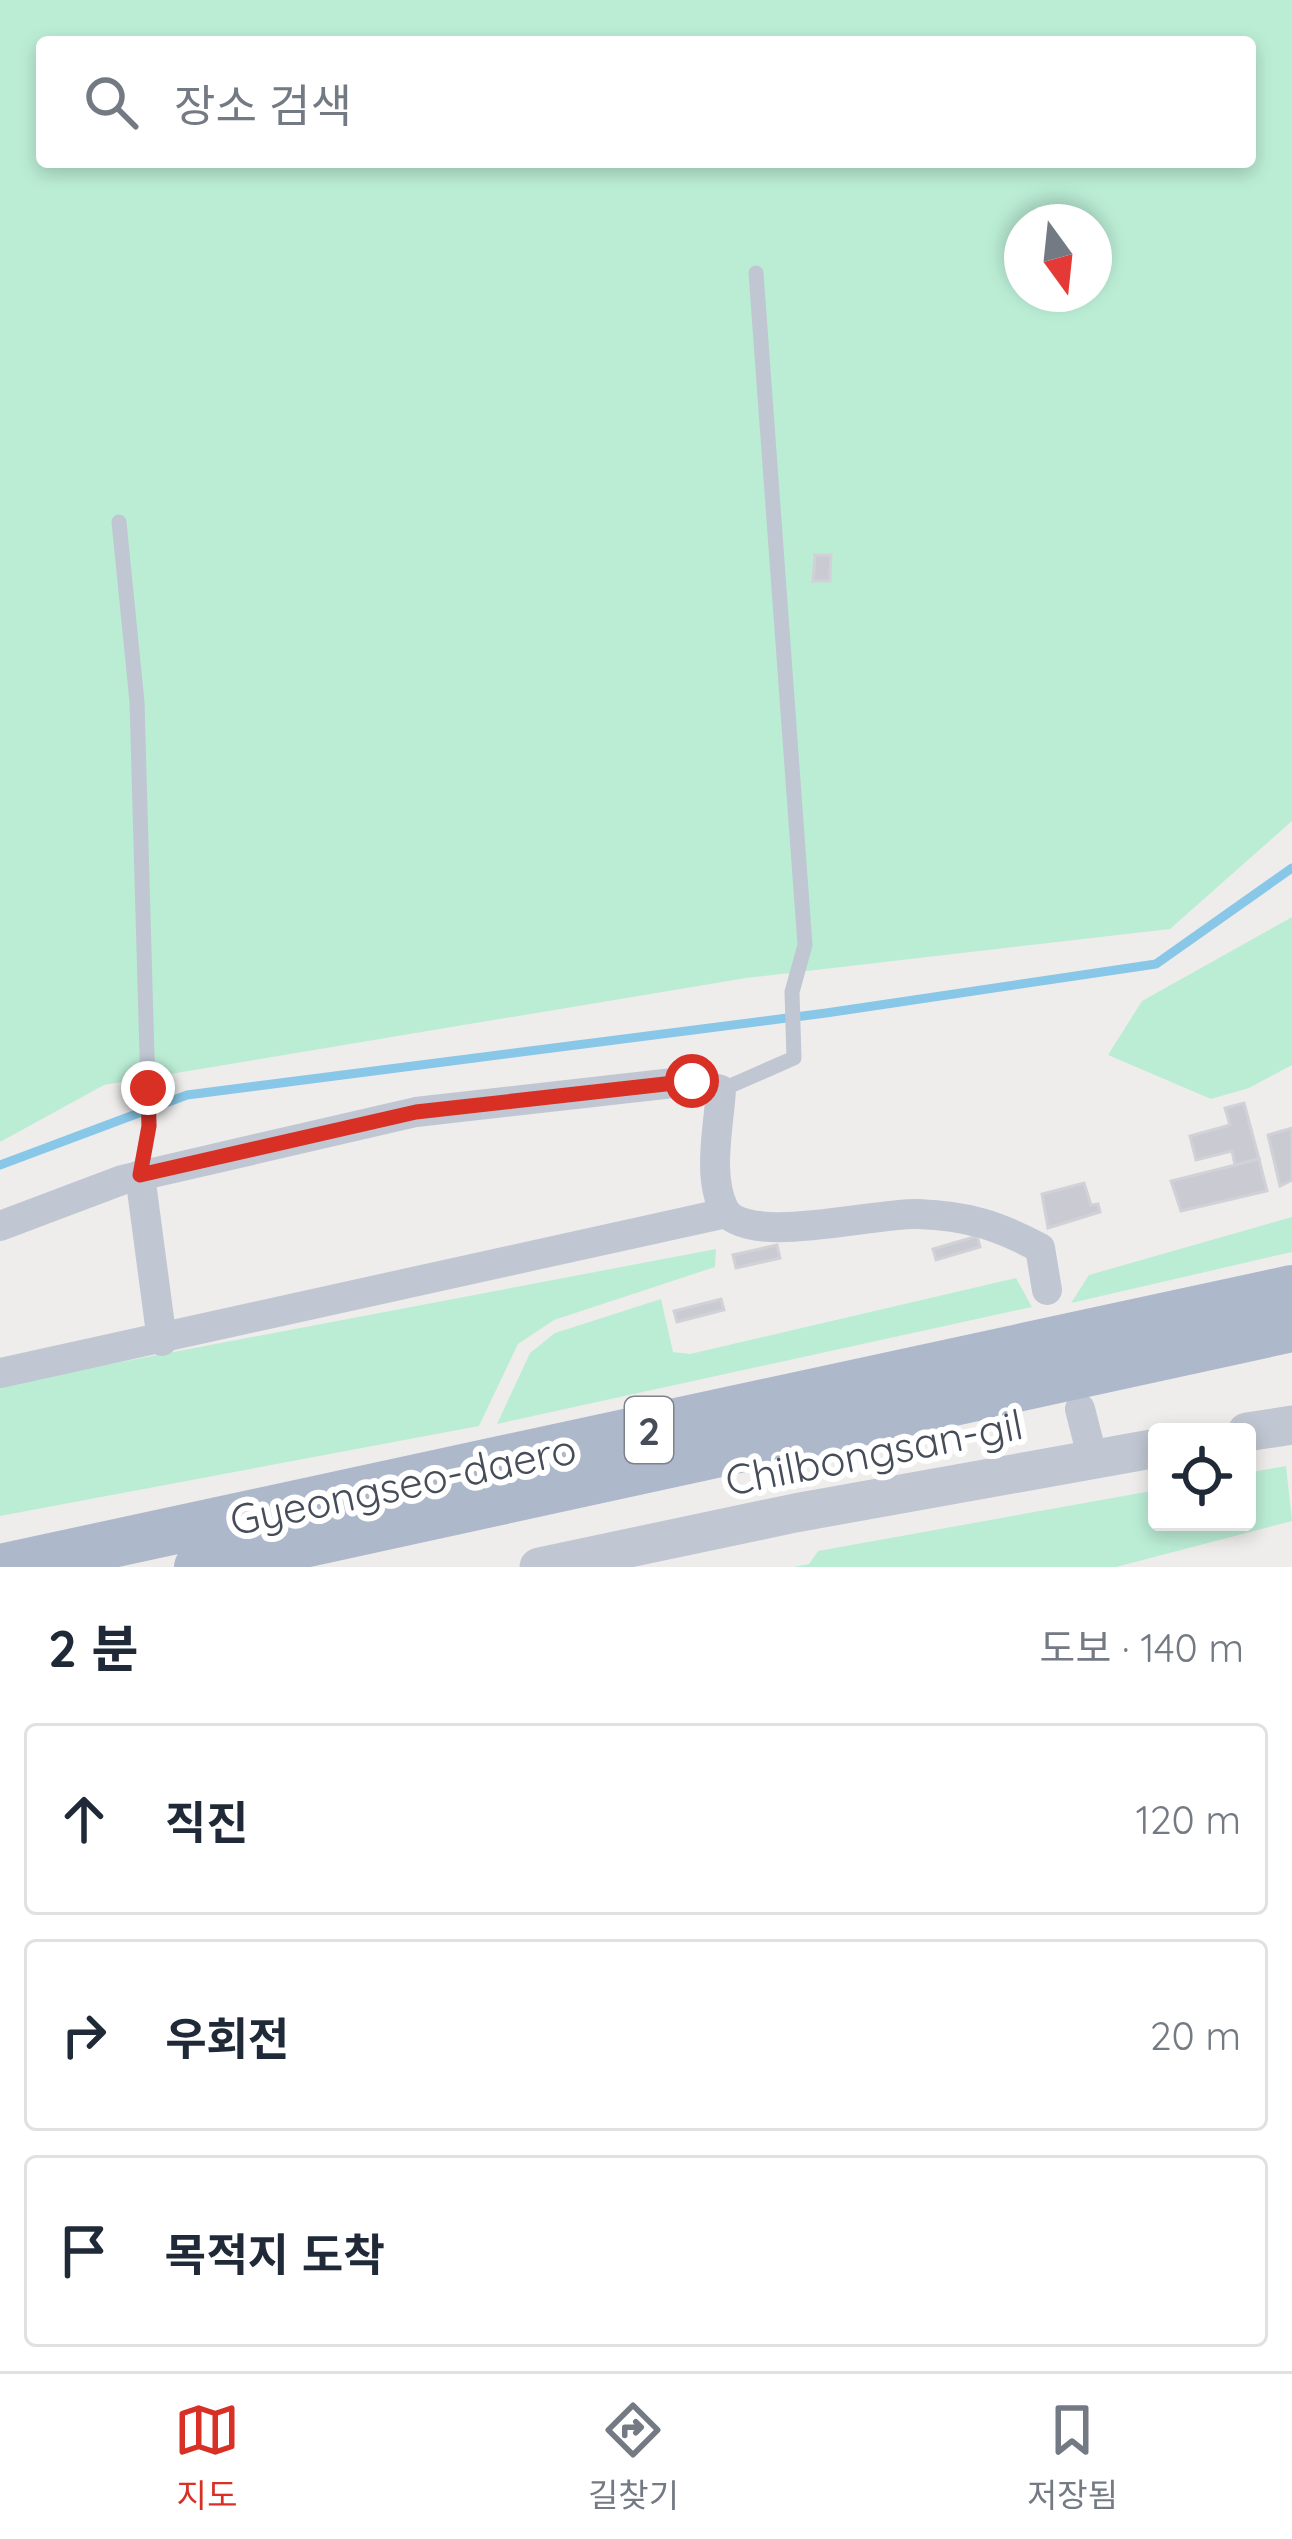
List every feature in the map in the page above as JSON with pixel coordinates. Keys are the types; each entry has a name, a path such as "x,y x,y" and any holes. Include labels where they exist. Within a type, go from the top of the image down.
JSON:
{"main road":[{"name":"Gyeongseo-daero","path":"5,1567 1292,1289"},
{"name":"Gyeongseo-daero","path":"198,1567 1292,1328"}],"street":[{"path":"0,1226 140,1175 416,1112 692,1081 721,1090 716,1174 726,1213 750,1229 914,1214 990,1221 1040,1248 1047,1290"},
{"path":"140,1175 162,1341"},
{"path":"0,1373 162,1341 726,1213"},
{"path":"1079,1409 1094,1460"},
{"path":"1256,1431 1292,1425"},
{"name":"Chilbongsan-gil","path":"539,1567 1148,1450"}],"lane":[{"path":"721,1090 794,1058 792,992 805,945 756,273"},
{"path":"119,522 137,702 149,1126 140,1175"}],"green space":[{"path":"0,0 1292,0 1292,821 1170,929 746,978 104,1085 0,1142"},
{"path":"1292,917 1292,1065 1249,1088 1211,1099 1108,1055 1142,1001"},
{"path":"1292,1217 1292,1252 1071,1303 1089,1275"},
{"path":"716,1249 715,1267 554,1320 518,1344 479,1426 0,1516 0,1385"},
{"path":"1016,1278 1032,1307 497,1424 530,1353 555,1333 661,1299 673,1352 690,1354"},
{"path":"1286,1466 1292,1521 1256,1530 1256,1471"},
{"path":"1148,1492 1148,1531 1254,1531 1116,1567 793,1567 809,1564 818,1551"}],"building":[{"path":"815,555 831,555 830,581 813,581"},
{"path":"1244,1103 1259,1159 1235,1165 1232,1151 1196,1160 1190,1136 1230,1125 1225,1108"},
{"path":"1292,1128 1292,1180 1280,1186 1268,1135"},
{"path":"1259,1159 1267,1191 1181,1211 1171,1181"},
{"path":"1084,1183 1091,1205 1098,1204 1100,1212 1048,1228 1042,1194"},
{"path":"977,1236 980,1247 936,1260 933,1249"},
{"path":"777,1245 780,1258 736,1268 733,1255"},
{"path":"721,1299 724,1310 677,1322 674,1311"}],"waterway":[{"path":"0,1165 187,1095 826,1013 1156,964 1292,868"}],"route":[{"path":"148,1088 149,1126 140,1175 416,1112 692,1081"}]}
